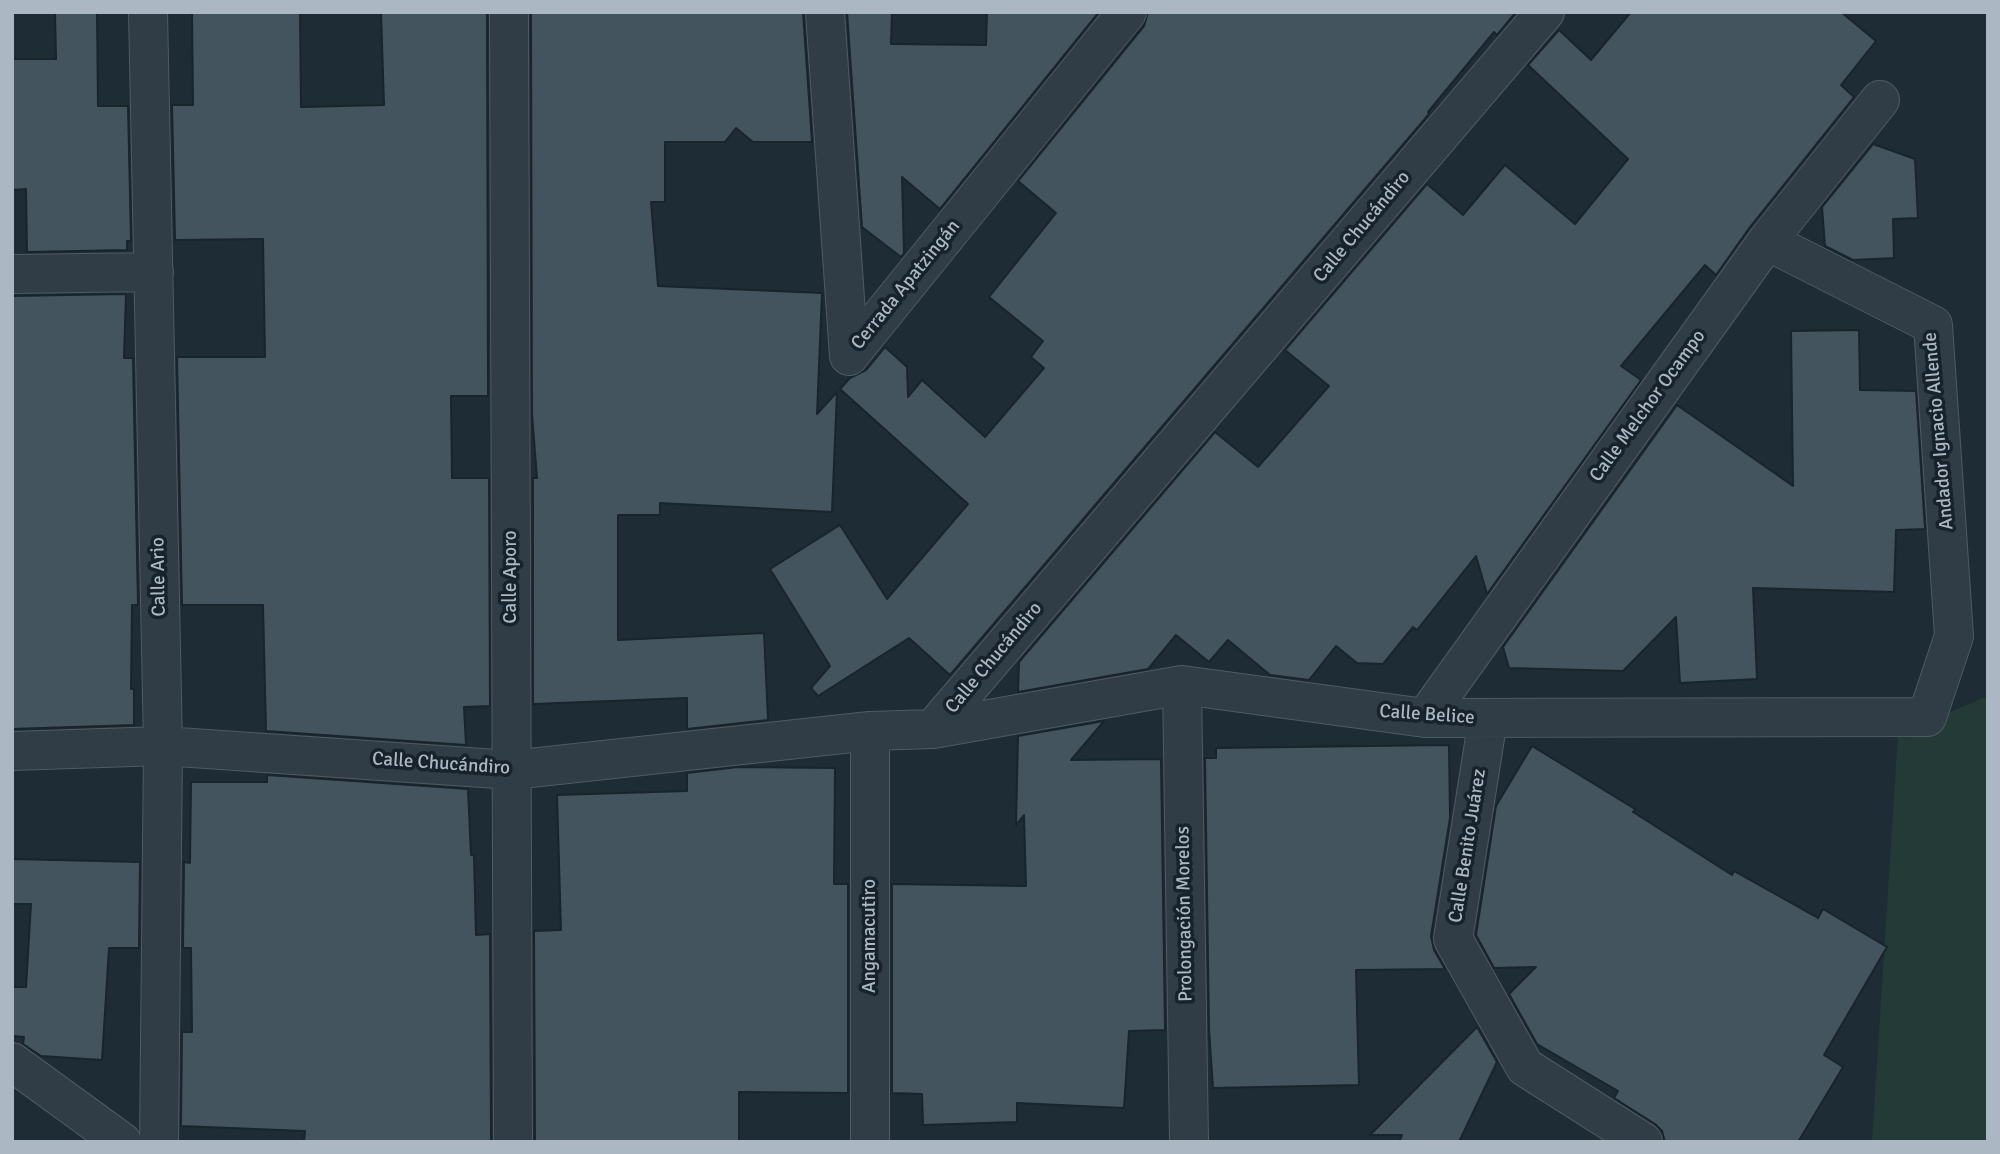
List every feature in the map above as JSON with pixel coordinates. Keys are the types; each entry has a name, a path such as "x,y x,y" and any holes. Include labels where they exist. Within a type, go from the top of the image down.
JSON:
{"street":[{"name":"Calle Ario","path":"148,12 163,746 159,1142"},
{"name":"Calle Aporo","path":"509,12 513,1142"},
{"name":"Cerrada Apatzingán","path":"825,12 849,356 1127,12"},
{"name":"Calle Chucándiro","path":"12,751 163,746 512,770 870,731 933,729 1545,12"},
{"name":"Calle Melchor Ocampo","path":"1425,718 1767,241 1880,100"},
{"name":"Andador Ignacio Allende","path":"1767,241 1933,325 1954,636 1927,717"},
{"path":"12,274 154,272"},
{"name":"Calle Belice","path":"933,729 1182,685 1425,718 1927,717"},
{"name":"Prolongación Morelos","path":"1182,685 1189,1142"},
{"name":"Calle Benito Juárez","path":"1488,719 1453,939 1525,1067 1643,1142"},
{"name":"Angamacutiro","path":"870,731 870,1142"},
{"path":"12,1062 122,1142"}],"green space":[{"path":"1988,696 1988,1142 1872,1142 1898,734"}],"building":[{"path":"55,12 97,12 98,106 128,106 131,241 127,241 127,250 27,252 26,189 12,190 12,59 56,59"},
{"path":"192,12 300,12 301,107 384,105 381,12 487,12 488,396 451,396 452,478 489,478 490,706 464,707 466,745 266,731 263,605 182,605 177,357 265,357 263,239 175,240 172,105 193,105"},
{"path":"531,12 803,12 812,142 753,142 736,128 725,142 665,142 665,202 651,202 658,286 822,293 817,414 837,392 832,512 660,503 660,515 618,515 618,640 764,633 768,720 687,729 687,698 533,704 533,478 537,478 532,414"},
{"path":"847,12 892,12 891,44 986,45 987,12 1099,12 940,209 902,177 904,253 901,257 862,227"},
{"path":"1148,12 1516,12 1497,35 1494,32 1429,114 950,675 909,638 818,696 811,688 830,666 770,569 840,525 887,599 968,504 840,389 850,378 866,370 885,347 907,367 908,397 922,380 985,437 1044,368 1031,357 1043,341 989,297 1056,213 1018,181 1144,26"},
{"path":"1631,12 1841,12 1876,41 1841,85 1854,97 1750,227 1716,275 1705,265 1621,366 1641,380 1487,594 1476,556 1417,630 1413,627 1383,664 1357,663 1336,646 1309,680 1270,675 1228,640 1209,662 1176,635 1148,669 1018,692 1019,662 1215,432 1258,467 1329,386 1285,350 1427,184 1463,215 1505,165 1575,224 1628,159 1528,65 1559,30 1591,60"},
{"path":"1873,144 1915,159 1918,218 1893,219 1894,258 1853,260 1825,246 1822,207"},
{"path":"126,294 124,358 133,358 138,605 132,605 131,689 134,689 134,725 12,729 12,296"},
{"path":"1859,330 1860,390 1916,391 1925,529 1896,530 1894,592 1753,588 1757,679 1680,683 1676,617 1623,671 1509,668 1503,647 1677,405 1793,486 1791,331"},
{"path":"1104,721 1071,760 1161,759 1165,1030 1129,1031 1124,1108 1017,1103 1017,1122 923,1125 922,1094 892,1093 892,884 1026,886 1024,815 1016,825 1018,736"},
{"path":"1449,745 1450,818 1431,936 1434,950 1445,969 1356,970 1359,1085 1213,1088 1209,1029 1205,758 1216,758 1216,748"},
{"path":"1532,746 1635,809 1633,812 1732,875 1734,871 1818,918 1823,909 1887,947 1824,1055 1843,1067 1798,1142 1665,1142 1662,1131 1655,1124 1614,1098 1618,1091 1537,1044 1509,994 1536,967 1494,968 1476,935 1496,806"},
{"path":"738,767 835,768 834,884 848,884 848,1093 739,1092 739,1142 535,1142 534,931 561,930 557,795 687,791 687,773"},
{"path":"267,775 468,789 471,855 474,855 476,935 490,934 491,1142 304,1142 305,1131 181,1126 182,1032 192,1032 191,948 183,948 184,862 190,863 191,782 267,782"},
{"path":"12,859 140,862 139,948 109,948 102,1060 41,1056 23,1044 24,1037 12,1036 12,987 26,987 31,904 12,904"},
{"path":"1477,1027 1497,1062 1459,1142 1399,1142 1402,1135 1370,1135"}]}
